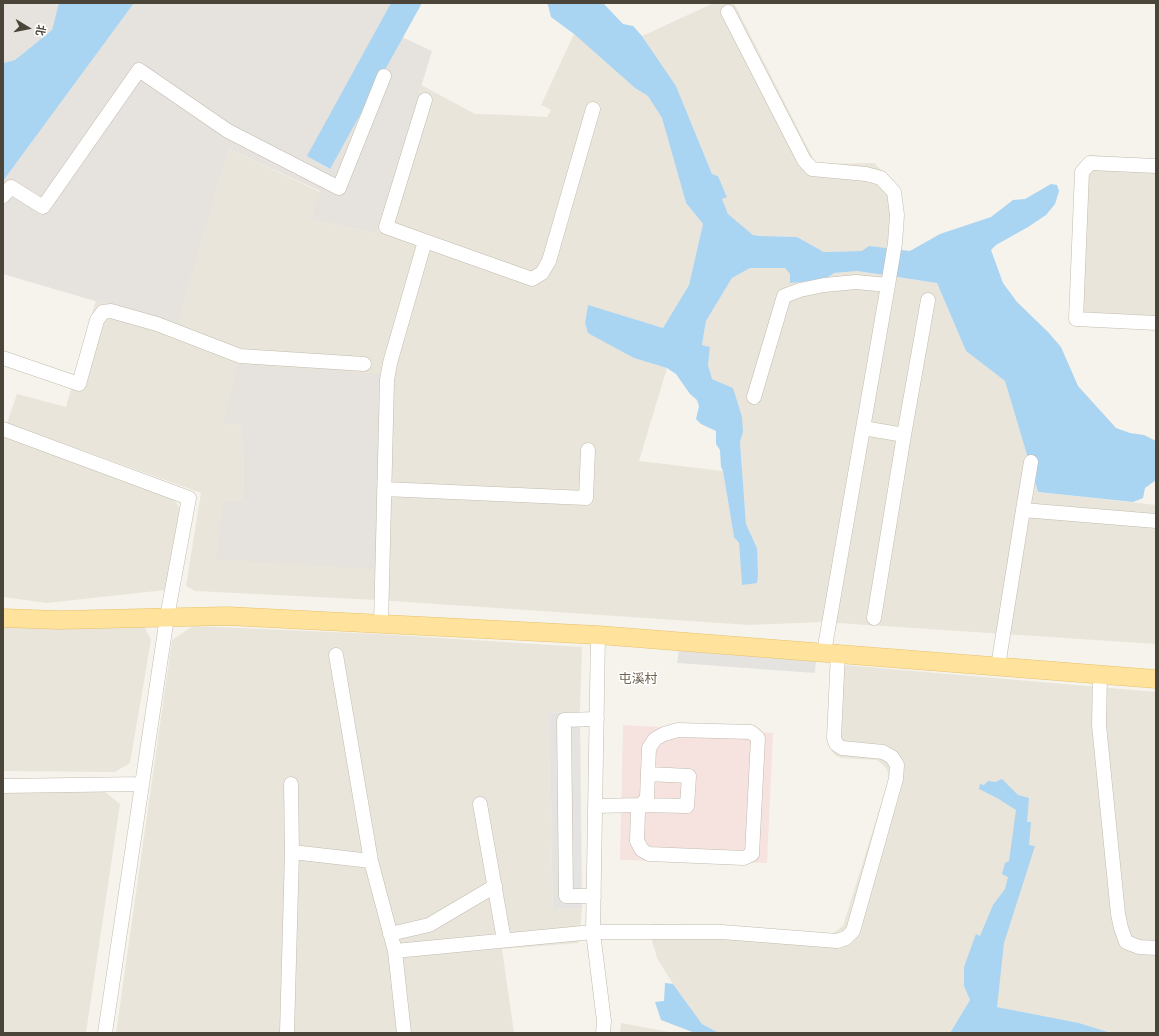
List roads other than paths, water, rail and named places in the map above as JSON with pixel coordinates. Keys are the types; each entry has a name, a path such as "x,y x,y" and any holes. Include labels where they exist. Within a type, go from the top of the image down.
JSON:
{"main road":[{"path":"3,618 60,620 227,616 598,635 831,652 1156,679"}],"street":[{"path":"395,951 593,932 722,932 837,941 846,938 853,931 896,779 897,765 892,758 883,752 842,748 836,744 834,738 831,652 863,428 889,281 898,215 894,192 881,178 866,174 812,169 804,160 728,12"},
{"path":"3,196 11,187 44,207 139,70 228,131 339,188 384,76"},
{"path":"425,100 386,227 532,279 542,273 549,261 593,109"},
{"path":"1156,166 1090,163 1082,172 1076,319 1156,323"},
{"path":"381,624 387,380 390,363 425,241"},
{"path":"754,397 784,296 800,290 824,285 889,281"},
{"path":"874,618 928,300"},
{"path":"3,358 78,384 97,320 103,312 111,311 157,324 240,356 364,364"},
{"path":"863,428 904,435"},
{"path":"3,429 189,498 167,617 105,1033"},
{"path":"384,489 586,498 588,450"},
{"path":"998,666 1031,462"},
{"path":"1023,510 1156,521"},
{"path":"598,635 593,932 604,1021 602,1033"},
{"path":"336,655 371,861 395,951 404,1033"},
{"path":"1100,674 1099,725 1118,914 1126,942 1139,947 1156,948"},
{"path":"594,896 566,896 564,720 597,719"},
{"path":"678,730 751,732 758,738 752,854 744,858 649,854 642,850 637,841 638,812 641,805 647,798 649,748 655,739 664,734 678,730"},
{"path":"595,806 687,806 689,776 648,774"},
{"path":"3,786 142,784"},
{"path":"287,1033 292,852 291,784"},
{"path":"480,804 504,940"},
{"path":"292,852 371,861"},
{"path":"390,934 429,925 494,886"}],"water":[{"path":"59,3 134,3 3,181 3,63 15,60 52,30"},
{"path":"391,3 422,3 330,169 307,156"},
{"path":"546,3 603,3 623,24 633,26 642,36 676,86 712,174 718,176 727,197 722,199 728,214 753,235 797,237 824,252 862,251 869,246 910,251 940,234 991,217 1013,200 1025,199 1051,184 1057,185 1059,191 1055,204 1046,215 996,245 991,250 1003,283 1017,302 1061,347 1078,386 1116,428 1130,433 1144,435 1156,441 1156,480 1145,488 1143,498 1133,502 1038,492 1005,381 966,351 937,283 857,271 834,273 824,280 790,283 790,274 785,268 750,268 732,278 706,321 702,345 710,347 708,365 712,379 733,388 742,417 743,432 740,442 746,524 757,548 758,575 757,583 742,585 739,543 734,537 723,471 721,467 720,450 716,444 716,431 701,424 696,419 699,406 697,400 690,394 676,374 667,368 634,358 588,333 585,323 588,305 663,328 689,285 703,224 686,203 662,118 648,96 635,88 574,34 551,17 548,5"},
{"path":"1002,779 1018,795 1029,798 1027,822 1031,822 1029,845 1035,846 1004,943 997,1007 1079,1023 1111,1033 950,1033 970,1000 964,986 964,967 976,934 980,936 993,905 1005,889 1008,877 1002,874 1005,863 1009,861 1016,810 979,789 980,784 984,785 988,781 995,782"},
{"path":"665,983 673,984 702,1024 719,1033 695,1033 661,1020 655,1002 664,1001"}],"district":[{"name":"屯溪村","path":"638,680"}]}
